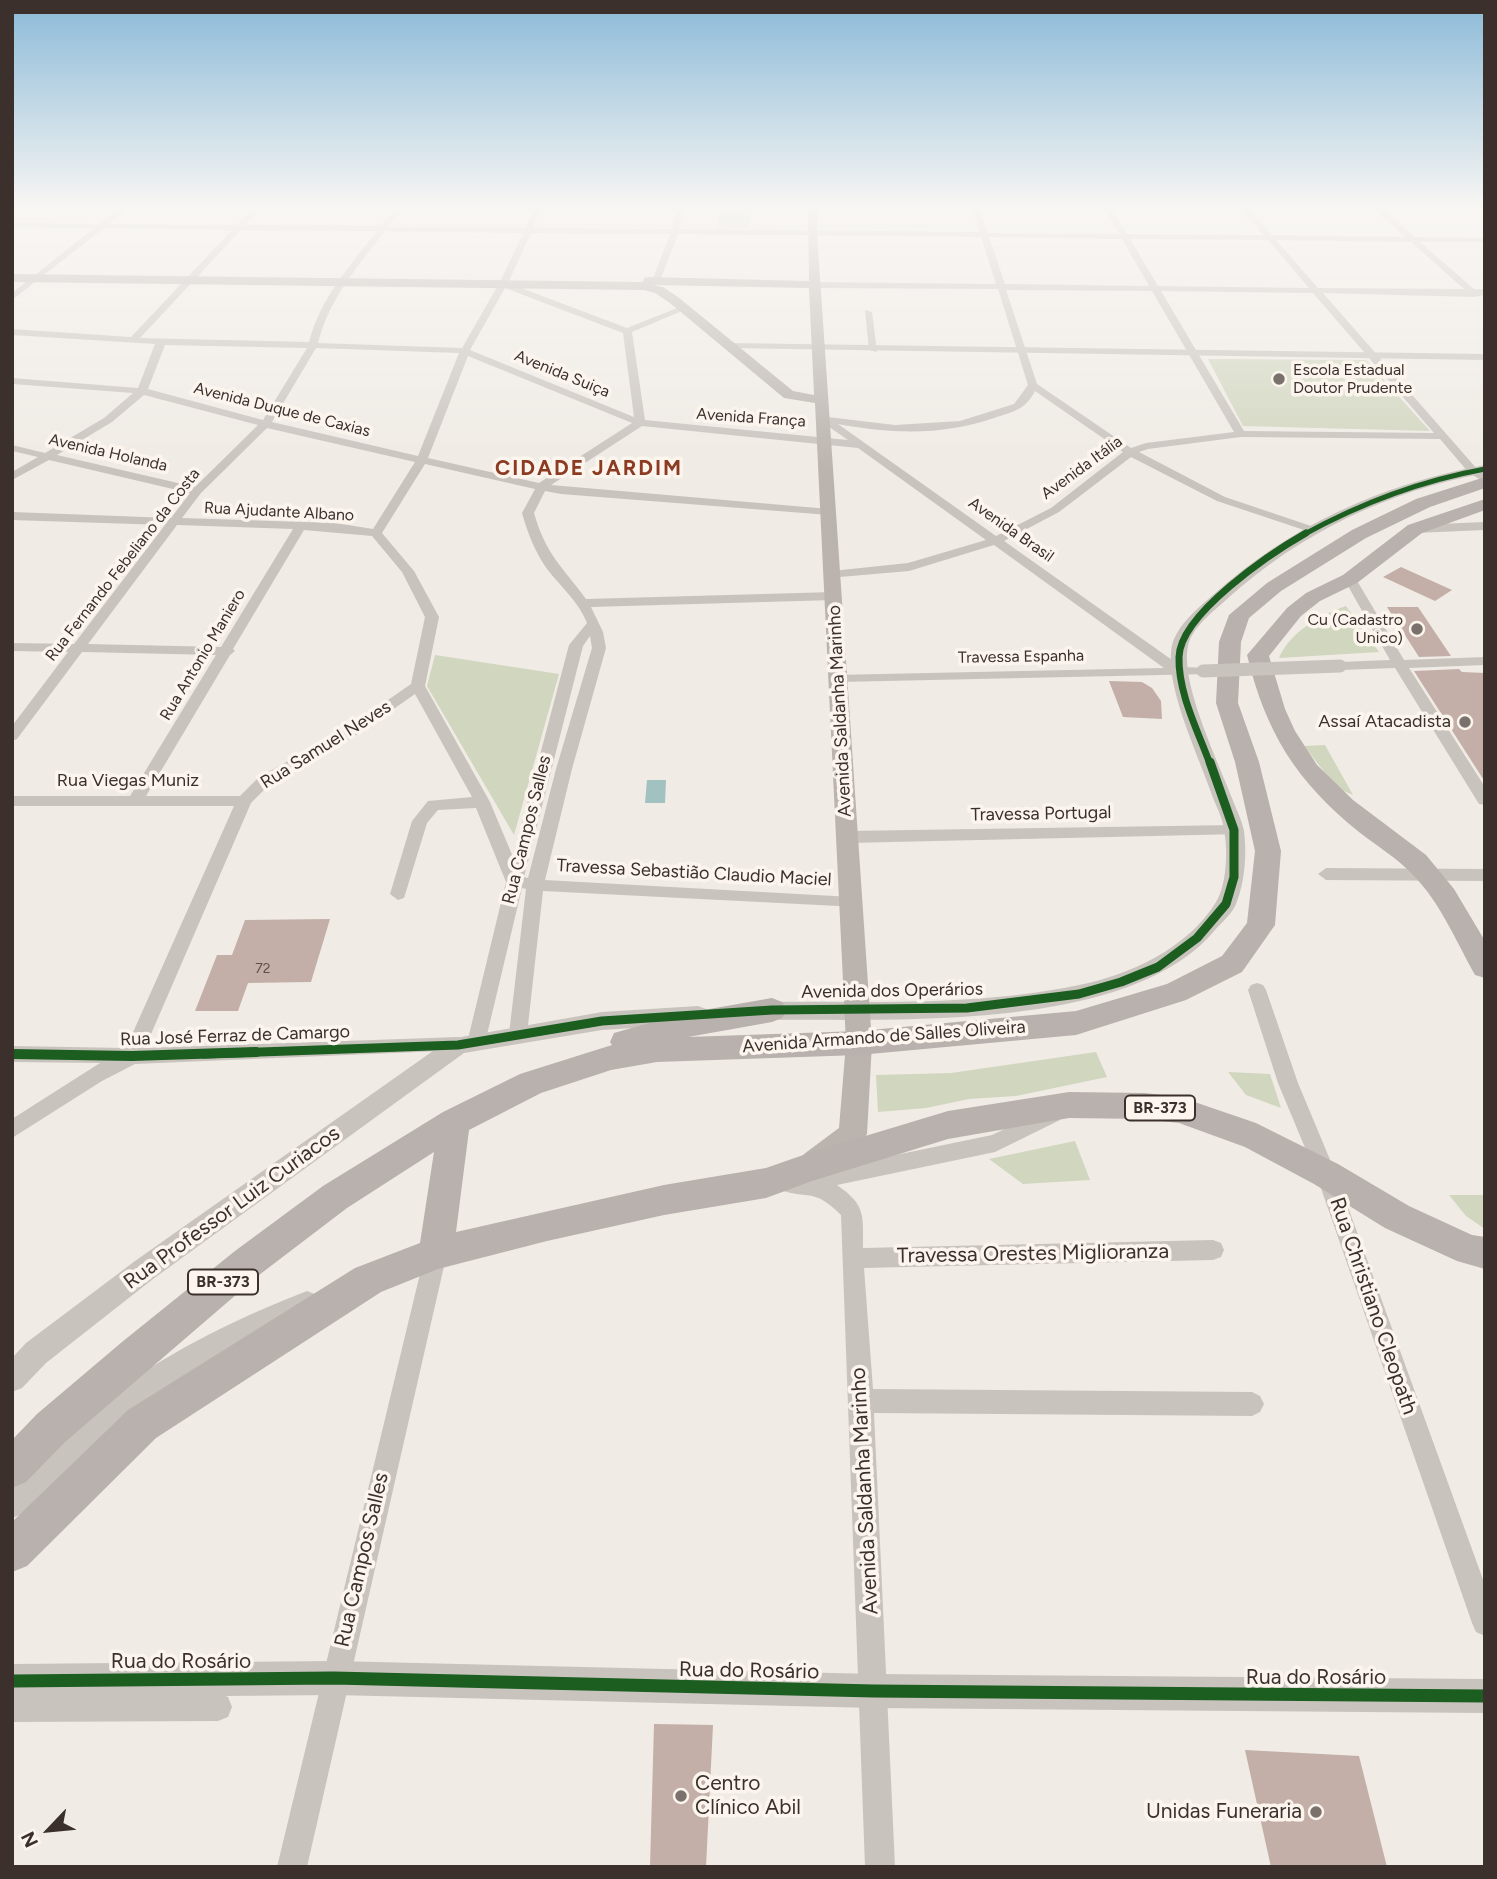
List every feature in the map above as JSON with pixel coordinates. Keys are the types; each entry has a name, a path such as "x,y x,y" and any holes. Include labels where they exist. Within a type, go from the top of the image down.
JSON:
{"main road":[{"name":"Avenida Brasil","path":"670,297 789,395 822,409"},
{"name":"Avenida Saldanha Marinho","path":"809,1175 853,1134 859,1043 816,297"},
{"name":"Avenida Armando de Salles Oliveira","path":"12,1468 51,1428 114,1373 247,1263 335,1197 454,1122 531,1083 611,1058 657,1051 859,1043 1076,1023 1176,992 1232,964 1261,925 1268,851 1250,775 1227,703 1230,642 1239,615 1274,587 1359,534 1482,475"},
{"path":"1485,504 1415,529 1350,579 1313,597 1294,612 1258,655 1267,695 1280,727 1302,764 1344,807 1429,875 1485,967"},
{"path":"531,1083 637,1037 772,1010"},
{"name":"BR-373","path":"436,1253 664,1200 809,1175 948,1125 1069,1105 1144,1106 1180,1110 1256,1137 1326,1174 1396,1217 1469,1250 1485,1253"},
{"path":"12,1551 142,1424 368,1280 436,1253 454,1122"}],"street":[{"path":"134,339 175,297"},
{"name":"Rua Fernando Febeliano da Costa","path":"12,736 197,491 267,422 313,345 318,325 334,297"},
{"path":"496,297 465,351 422,460 376,533 408,571 432,617 418,686 482,802 514,881"},
{"path":"541,297 627,331 685,309"},
{"path":"1003,297 1034,385 1130,452 1221,499 1314,529"},
{"path":"1159,297 1241,434"},
{"path":"1324,297 1482,475"},
{"path":"869,312 874,350"},
{"path":"542,486 640,423 627,331"},
{"name":"Avenida Suiça","path":"12,332 161,342 440,348 465,351 640,423"},
{"path":"12,477 108,420 142,391 161,342"},
{"path":"731,346 1485,357"},
{"name":"Avenida Duque de Caxias","path":"12,381 142,391 267,422 300,433 542,486 612,495 829,512"},
{"name":"Avenida França","path":"822,409 883,428 940,427 984,420 1021,404 1034,385"},
{"name":"Avenida Brasil","path":"822,409 861,445 1178,671"},
{"name":"Avenida França","path":"640,423 712,432 824,439 861,445"},
{"name":"Avenida Itália","path":"832,575 909,567 996,541 1055,510 1130,452 1146,446 1241,434 1445,436"},
{"name":"Avenida Holanda","path":"12,448 197,491"},
{"name":"Avenida dos Operários","path":"467,1044 602,1021 772,1010 967,1008 1079,993 1121,982 1158,967 1197,938 1226,904 1234,877 1234,830 1178,671 1181,641 1197,619 1232,585 1314,529 1395,491 1482,475"},
{"name":"Rua Campos Salles","path":"518,1034 535,885 564,769 600,648 585,603 545,556 534,534 528,513 542,486"},
{"name":"Rua Ajudante Albano","path":"12,516 335,527 376,533"},
{"path":"1415,529 1485,526"},
{"name":"Rua Antonio Maniero","path":"135,801 228,651 300,527"},
{"path":"1350,579 1398,662 1485,800"},
{"path":"585,603 834,596"},
{"name":"Rua Campos Salles","path":"467,1044 514,881 576,645 593,624"},
{"path":"12,647 228,651"},
{"name":"Travessa Espanha","path":"839,678 1203,671 1485,661"},
{"name":"Rua Samuel Neves","path":"132,1056 244,801 264,781 353,731 418,686"},
{"path":"542,769 564,769"},
{"name":"Rua Viegas Muniz","path":"12,801 244,801"},
{"path":"398,894 420,821 434,805 482,802"},
{"name":"Travessa Portugal","path":"848,837 1234,830"},
{"path":"1326,874 1485,875"},
{"name":"Travessa Sebastião Claudio Maciel","path":"514,881 535,885 852,903"},
{"name":"Rua Christiano Cleopath","path":"1257,990 1288,1083 1326,1174 1485,1623"},
{"name":"Rua José Ferraz de Camargo","path":"12,1054 132,1056 467,1044"},
{"name":"Rua Professor Luiz Curiacos","path":"12,1378 36,1353 145,1270 467,1044"},
{"path":"12,1130 95,1075 132,1056"},
{"name":"Avenida Saldanha Marinho","path":"809,1175 835,1194 852,1211 880,1867"},
{"name":"Travessa Orestes Miglioranza","path":"852,1258 1213,1250"},
{"name":"Rua Campos Salles","path":"292,1867 334,1678 436,1253"},
{"path":"12,1503 103,1419 152,1383 254,1325 368,1280"},
{"path":"862,1401 1252,1404"},
{"name":"Rua do Rosário","path":"12,1681 334,1678 874,1691 1485,1696"},
{"path":"12,1708 218,1707"}],"green space":[{"path":"1208,359 1366,360 1430,431 1243,426"},
{"path":"1346,606 1379,652 1279,658 1298,632 1326,614"},
{"path":"435,655 559,674 514,835 427,686"},
{"path":"1325,745 1353,795 1337,788 1304,746"},
{"path":"1096,1052 1107,1077 1016,1096 969,1099 926,1108 878,1112 876,1075 951,1073"},
{"path":"1228,1072 1270,1074 1281,1108 1246,1095"},
{"path":"1075,1141 1090,1180 1023,1184 989,1159"},
{"path":"1449,1195 1485,1195 1485,1229 1466,1216"}],"water":[{"path":"647,780 666,780 665,803 645,803"}],"building":[{"path":"1401,567 1452,590 1435,601 1383,577"},
{"name":"Cu (Cadastro Unico)","path":"1387,607 1418,607 1451,656 1419,657"},
{"name":"Assaí Atacadista","path":"1459,669 1462,672 1485,673 1485,782 1414,671"},
{"path":"1109,681 1142,682 1152,688 1161,701 1162,719 1123,717"},
{"path":"330,919 311,982 248,983 238,1011 195,1011 217,955 232,955 245,920"},
{"name":"Centro Clínico Abil","path":"654,1724 713,1725 706,1867 650,1867"},
{"name":"Unidas Funeraria","path":"1245,1750 1359,1756 1387,1867 1271,1867"}],"cycle path":[{"path":"12,1054 132,1056 458,1045 602,1021 772,1010 967,1008 1079,994 1121,982 1158,967 1197,938 1226,904 1234,877 1234,830 1182,686 1179,655 1185,634 1202,614 1238,581 1269,557 1337,516 1410,486 1485,469"},
{"path":"12,1681 334,1678 874,1691 1485,1696"}],"place":[{"name":"Escola Estadual Doutor Prudente","path":"1279,379"},
{"name":"Cu (Cadastro Unico)","path":"1417,629"},
{"name":"Assaí Atacadista","path":"1465,722"},
{"name":"Centro Clínico Abil","path":"681,1796"},
{"name":"Unidas Funeraria","path":"1316,1812"}],"district":[{"name":"CIDADE JARDIM","path":"589,469"}]}
